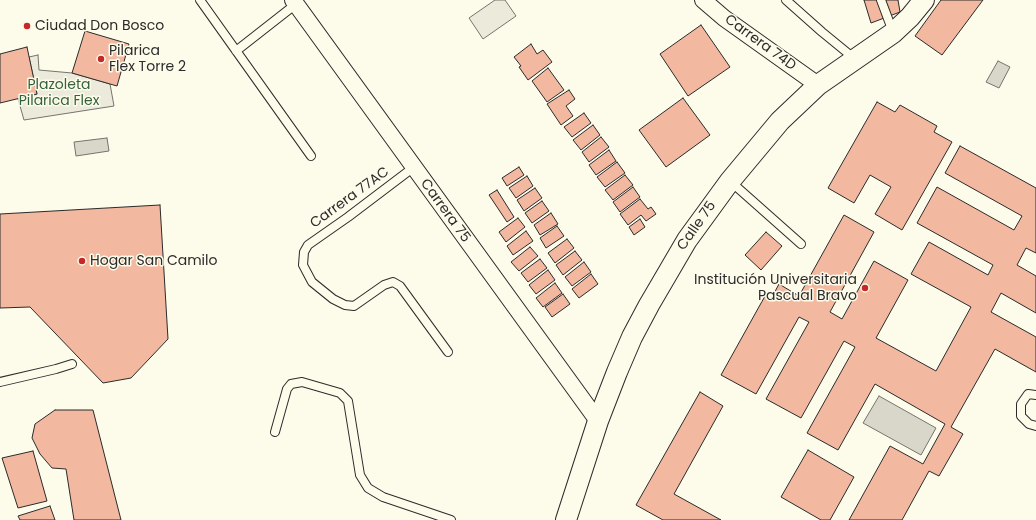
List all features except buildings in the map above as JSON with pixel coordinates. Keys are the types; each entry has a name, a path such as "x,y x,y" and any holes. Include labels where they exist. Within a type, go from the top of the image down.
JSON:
{"street":[{"name":"Carrera 74D","path":"703,0 724,18 818,84"},
{"name":"Calle 75","path":"566,520 598,421 632,337 687,240 730,181 780,121 818,84 893,33 910,17 924,0"},
{"name":"Carrera 75","path":"295,2 598,421"}],"lane":[{"path":"200,0 311,156"},
{"path":"786,0 855,59"},
{"path":"881,0 893,33"},
{"path":"236,51 295,2"},
{"name":"Carrera 77AC","path":"414,167 308,245 304,252 303,265 312,282 333,299 345,305 354,306 384,285 393,282 397,284 448,352"},
{"path":"730,181 801,244"},
{"path":"0,382 72,364"},
{"path":"275,432 287,389 291,384 302,382 340,393 348,401 360,475 368,488 383,497 451,520"},
{"path":"1036,395 1028,394 1020,404 1021,416 1029,424 1036,426"}],"green space":[{"path":"495,0 505,0 516,16 483,39 469,18"},
{"name":"Plazoleta Pilarica Flex","path":"38,55 39,70 72,73 110,84 114,106 24,120 18,99 37,94 29,57"}],"shaded area":[{"path":"998,61 1010,67 999,88 986,82"},
{"path":"107,138 109,151 76,156 74,142"},
{"path":"879,396 936,428 921,455 863,423"}],"place":[{"name":"Ciudad Don Bosco","path":"27,26"},
{"name":"Pilarica Flex Torre 2","path":"101,59"},
{"name":"Hogar San Camilo","path":"82,261"},
{"name":"Institución Universitaria Pascual Bravo","path":"865,288"}]}
